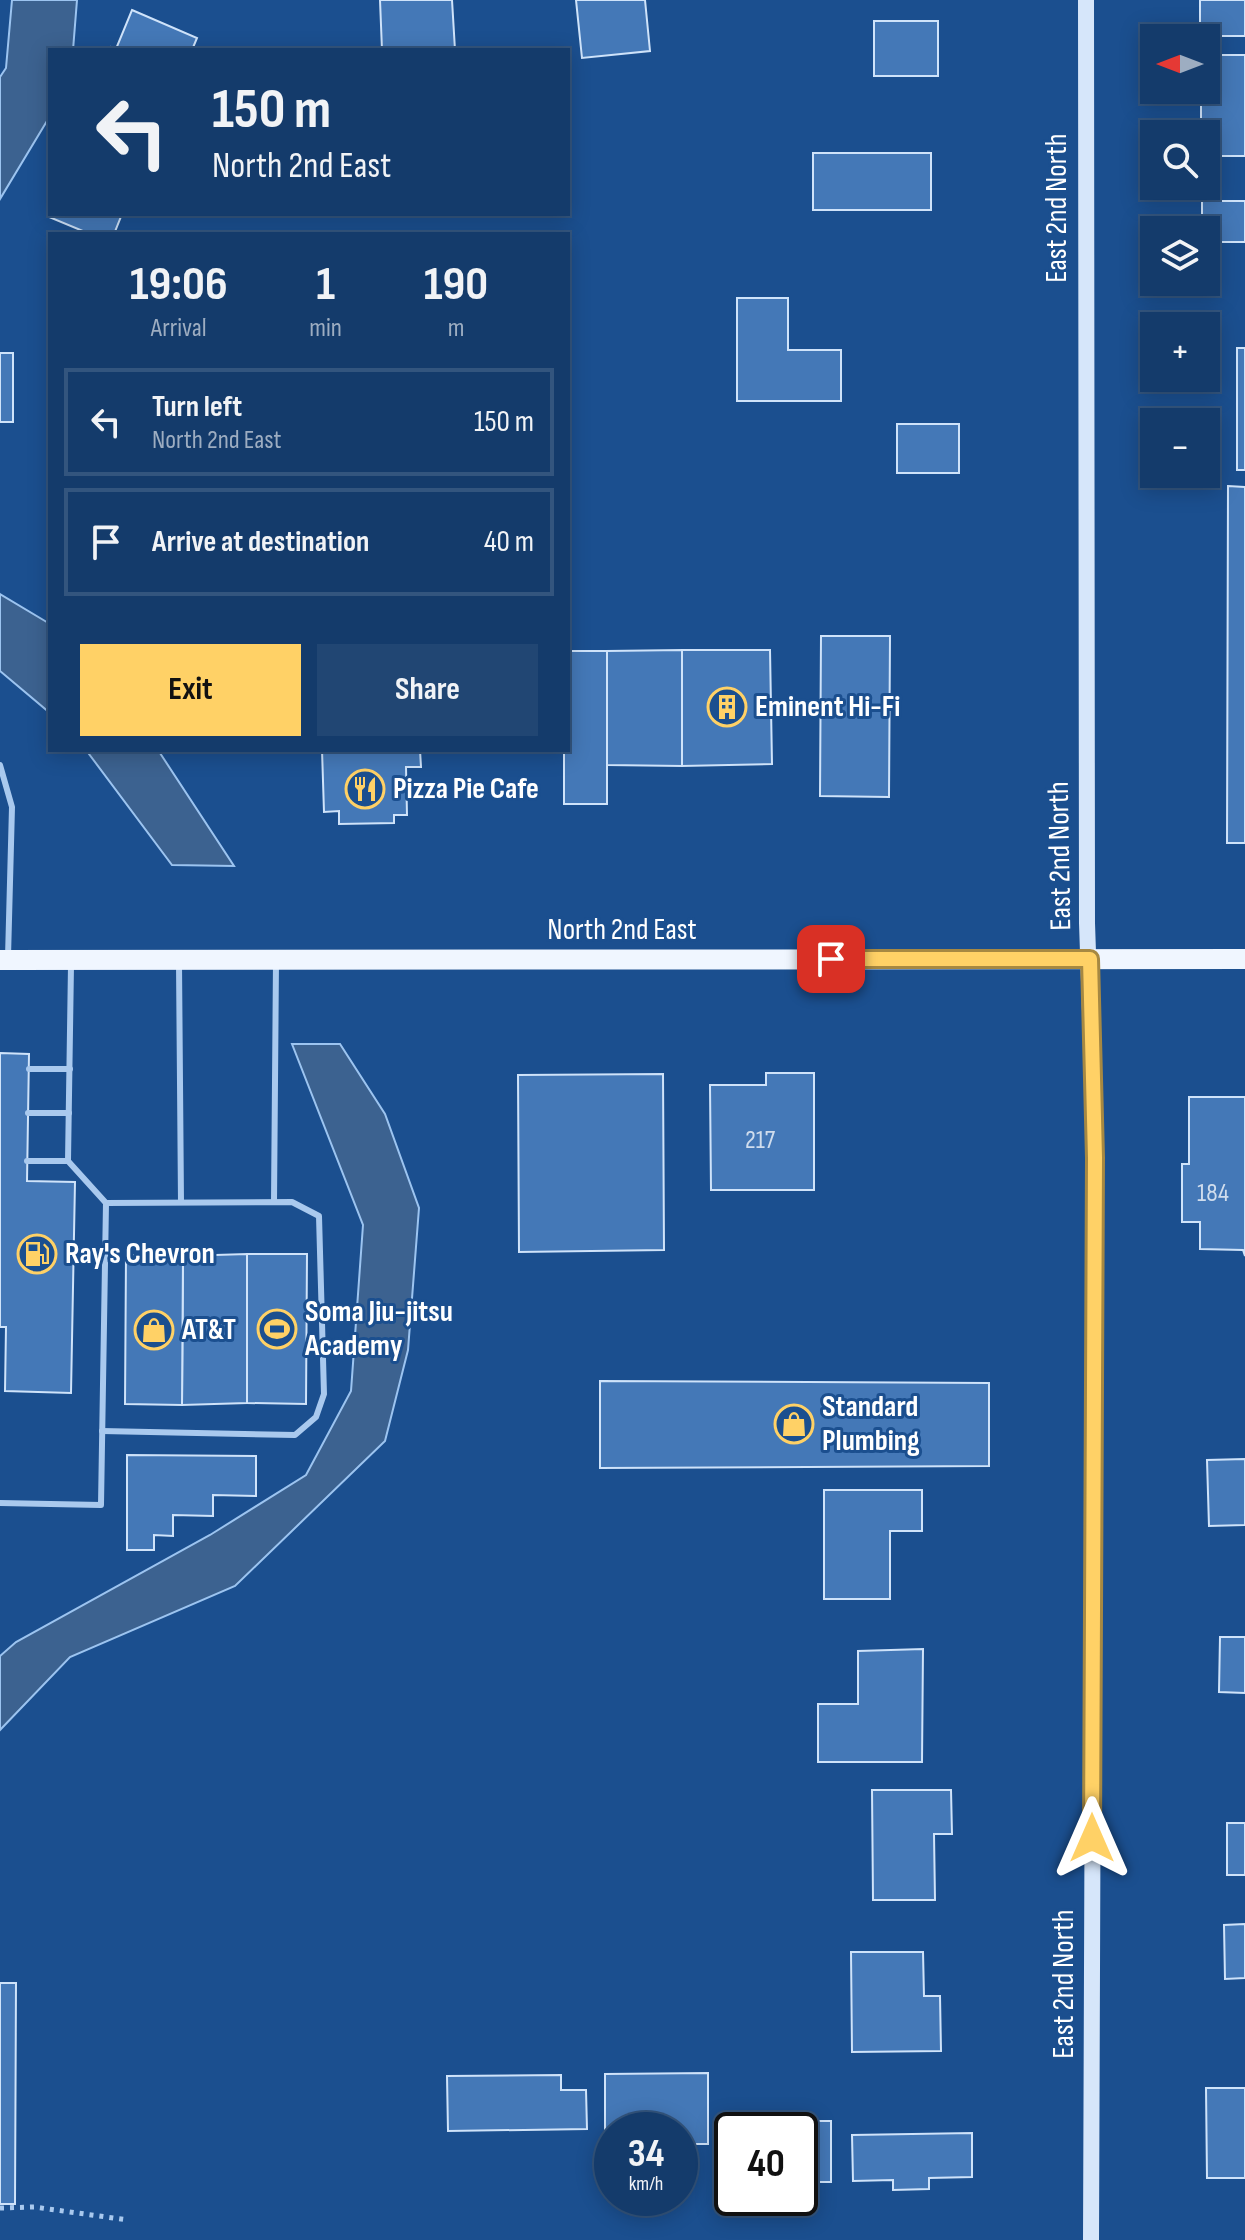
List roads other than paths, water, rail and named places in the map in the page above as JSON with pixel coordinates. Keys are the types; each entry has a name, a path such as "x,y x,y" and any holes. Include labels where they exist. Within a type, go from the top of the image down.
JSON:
{"main road":[{"name":"North 2nd East","path":"4,960 1245,959"}],"street":[{"name":"East 2nd North","path":"1086,0 1087,923 1095,1158 1091,2240"}],"lane":[{"path":"0,765 12,807 4,960"},
{"path":"0,1503 101,1505 106,1203 68,1161 72,960"},
{"path":"179,960 181,1202"},
{"path":"274,1202 276,960"},
{"path":"29,1069 70,1069"},
{"path":"28,1113 69,1113"},
{"path":"27,1161 68,1161"},
{"path":"102,1431 295,1435 316,1417 324,1394 319,1216 292,1202 106,1203"}],"water":[{"path":"12,0 77,0 73,48 48,48 48,119 0,199 0,77 6,68"},
{"path":"0,594 48,623 48,711 0,671"},
{"path":"87,752 159,752 234,866 172,865"},
{"path":"292,1044 340,1044 385,1114 419,1208 408,1350 385,1441 235,1586 70,1657 0,1730 0,1656 16,1642 210,1535 306,1475 351,1391 363,1225"}],"place":[{"name":"Eminent Hi-Fi","path":"727,707"},
{"name":"Pizza Pie Cafe","path":"365,789"},
{"name":"Ray's Chevron","path":"37,1254"},
{"name":"Soma Jiu-jitsu Academy","path":"277,1329"},
{"name":"AT&T","path":"154,1330"},
{"name":"Standard Plumbing","path":"794,1424"}]}
